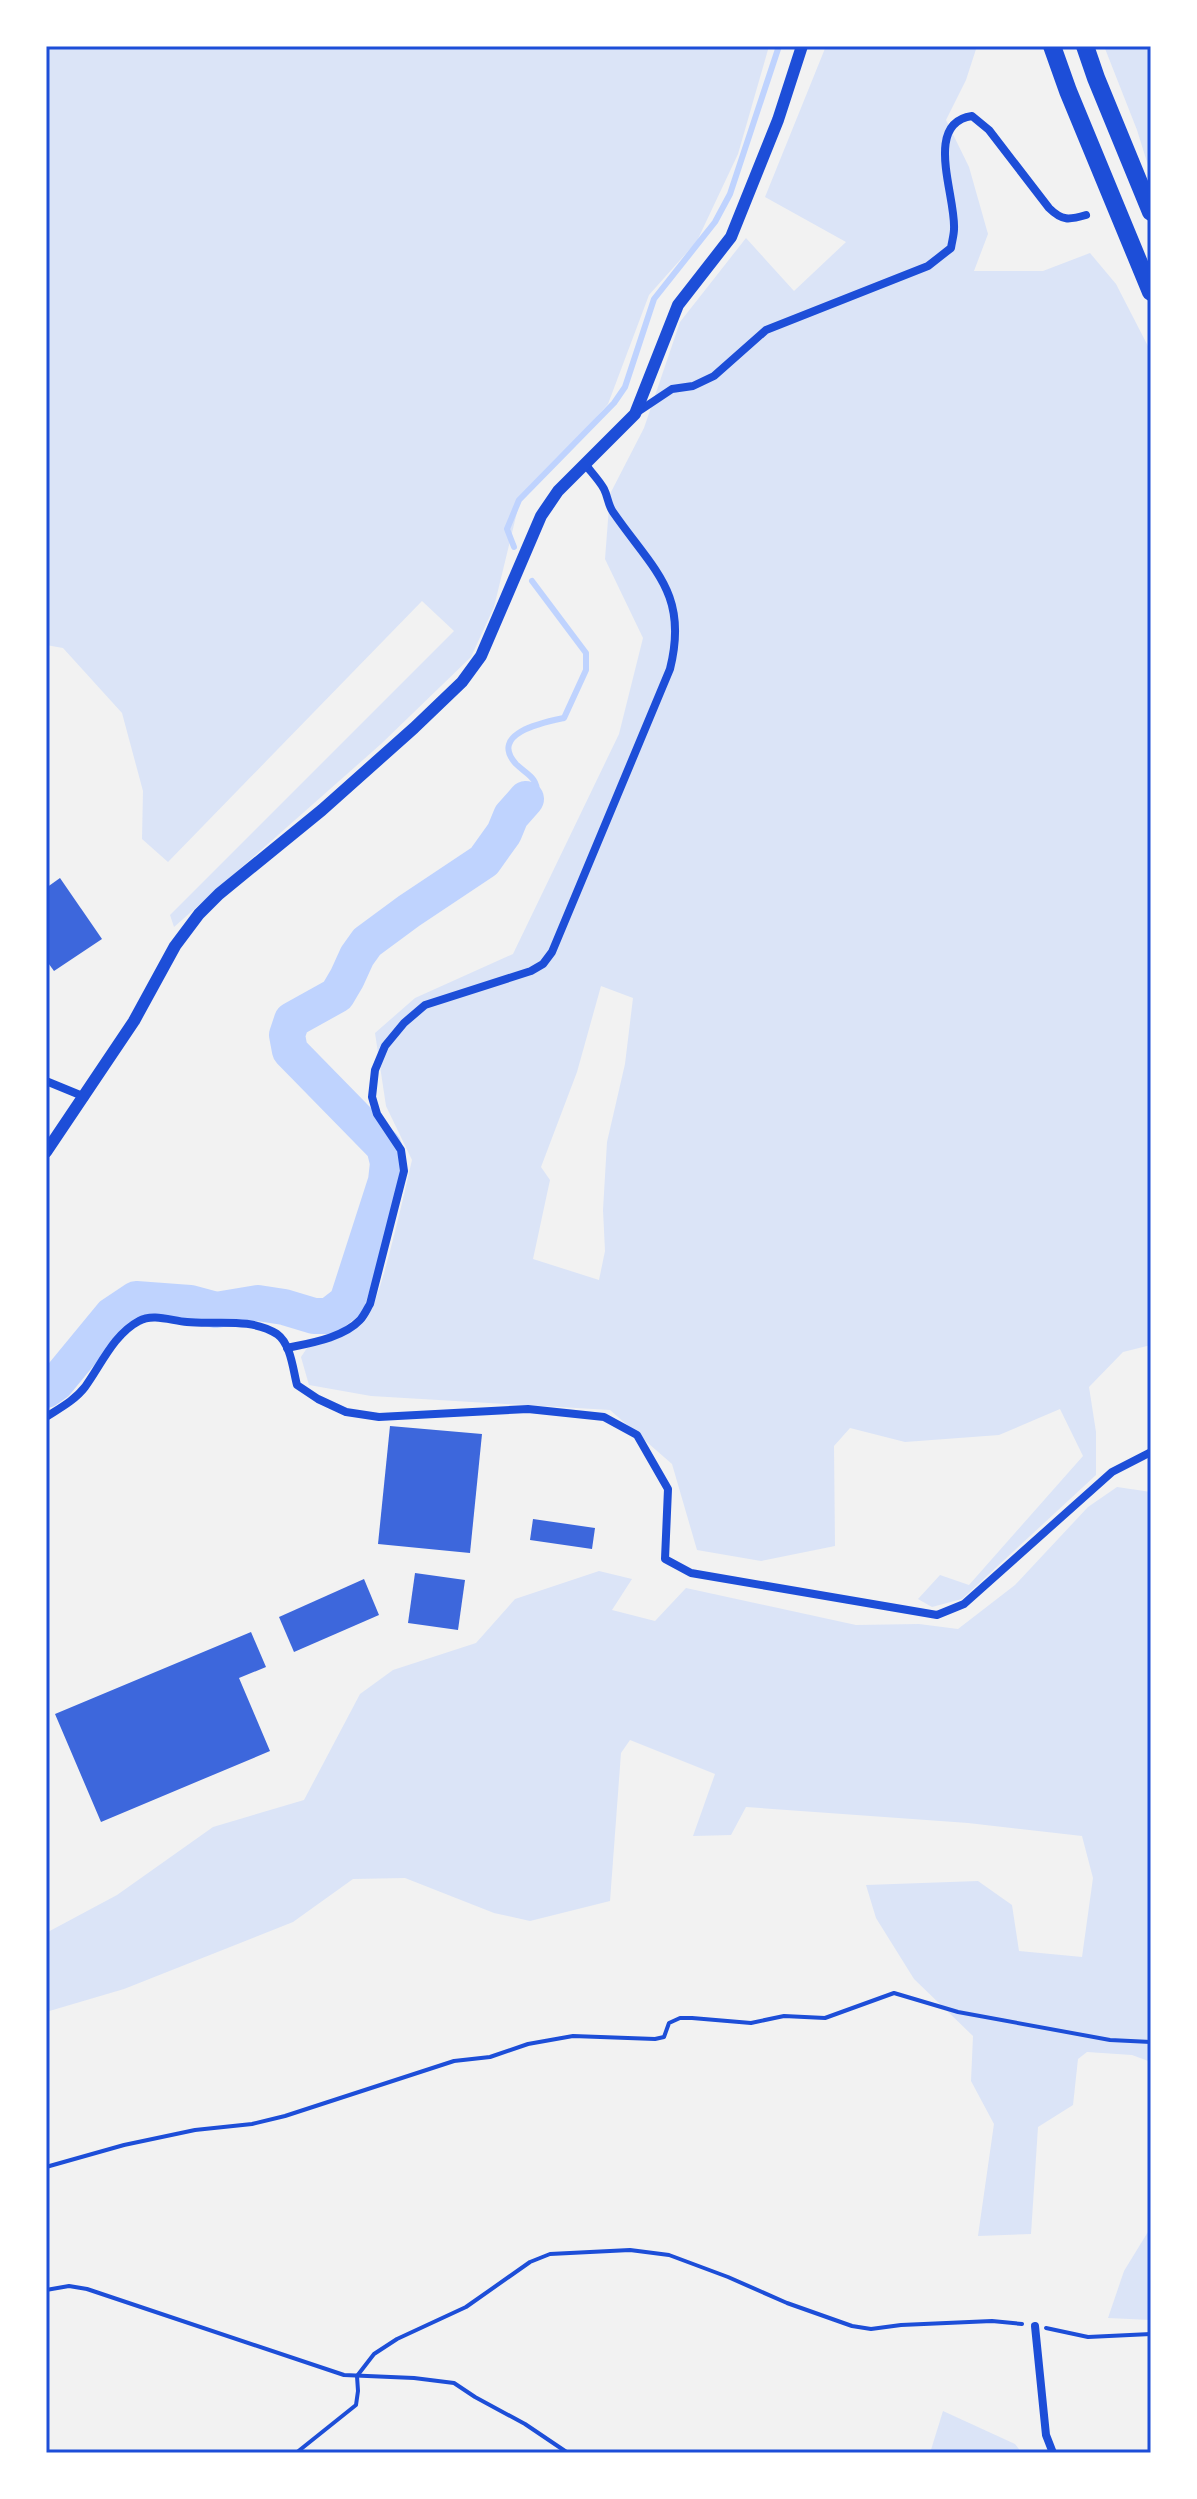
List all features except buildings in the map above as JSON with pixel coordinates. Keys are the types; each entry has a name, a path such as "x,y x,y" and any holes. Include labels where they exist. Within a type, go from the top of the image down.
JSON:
{"highway":[{"path":"1052,46 1079,120 1151,292"},
{"path":"1085,46 1151,212"}],"street":[{"path":"635,414 678,305 731,237 778,120 802,46"},
{"path":"46,1152 134,1021 175,946 199,914 334,800 462,682 481,656 541,516 558,491 635,414 672,389 693,386 714,376 766,330 928,266 951,248 954,227 944,145 954,123 960,118 972,116 989,130 1059,218 1070,220 1086,215"},
{"path":"287,1348 342,1331 361,1320 370,1304 404,1171 401,1150 377,1114 372,1097 375,1070 385,1046 404,1023 425,1005 531,971 543,964 552,952 670,669 676,645 676,623 669,593 656,568 610,509 605,491 585,464"},
{"path":"46,1081 85,1097"},
{"path":"46,1417 83,1390 117,1340 137,1321 149,1317 191,1323 251,1324 279,1335 287,1348 297,1385 346,1412 379,1417 528,1409 604,1417 637,1435 668,1489 665,1559 691,1573 937,1615 964,1604 1112,1472 1151,1452"},
{"path":"1035,2326 1046,2435 1053,2453"}],"path":[{"path":"46,2167 124,2145 285,2116 454,2061 490,2057 528,2044 573,2036 655,2039 664,2037 669,2023 680,2018 751,2023 784,2016 825,2018 894,1993 958,2012 1110,2040 1151,2042"},
{"path":"296,2453 356,2405 357,2376 374,2354 397,2339 466,2307 530,2262 550,2254 630,2250 669,2255 787,2303 852,2326 871,2329 992,2321 1088,2337 1151,2334"},
{"path":"46,2290 69,2286 87,2289 344,2375 454,2383 568,2453"}],"shaded area":[{"path":"46,46 769,46 738,154 697,241 649,295 608,404 519,504 494,607 471,657 381,744 174,927 170,915 454,631 422,601 168,862 142,839 143,791 122,713 63,648 46,645"},
{"path":"826,46 977,46 966,80 946,120 969,167 988,234 974,271 1043,271 1090,253 1116,284 1151,352 1151,1345 1123,1352 1089,1387 1096,1432 1096,1475 962,1599 932,1607 918,1599 940,1575 969,1585 1083,1456 1060,1409 999,1435 905,1442 850,1428 834,1446 835,1546 761,1561 697,1550 672,1464 610,1410 371,1396 309,1385 301,1357 307,1348 359,1327 370,1312 391,1246 412,1160 386,1106 375,1033 415,998 513,954 619,734 643,638 605,559 610,494 644,428 680,322 746,238 794,291 846,242 765,197","holes":["601,986 633,998 625,1064 607,1142 603,1210 605,1251 599,1280 533,1259 550,1180 541,1167 577,1072"]},
{"path":"1104,46 1151,46 1151,175 1137,130"},
{"path":"1117,1487 1151,1492 1151,2062 1132,2055 1087,2052 1078,2059 1073,2105 1038,2127 1031,2234 978,2236 994,2124 971,2081 973,2036 914,1979 876,1918 866,1885 978,1881 1012,1905 1019,1951 1082,1957 1093,1878 1082,1836 968,1823 746,1807 731,1835 693,1836 715,1774 630,1740 621,1753 610,1901 530,1921 494,1913 405,1878 353,1879 293,1922 124,1989 46,2012 46,1933 117,1895 213,1827 304,1800 360,1694 393,1670 476,1643 515,1599 599,1571 632,1579 612,1610 655,1621 686,1588 856,1625 919,1624 958,1629 1015,1585 1088,1507"},
{"path":"1151,2227 1151,2320 1108,2318 1124,2271"},
{"path":"943,2411 1015,2444 1022,2453 930,2453"}],"waterway":[{"path":"514,547 507,529 519,500 614,403 625,387 654,299 715,222 730,194 779,46"},
{"path":"526,799 537,794 536,784 516,764 509,753 509,744 522,731 564,718 586,670 586,653 532,581"},
{"path":"46,1390 56,1383 112,1315 136,1299 190,1303 216,1310 258,1303 314,1316 329,1316 347,1302 386,1181 388,1163 384,1147 290,1051 287,1035 292,1020 337,995 367,942 484,861 504,833 511,816 526,799"}]}
